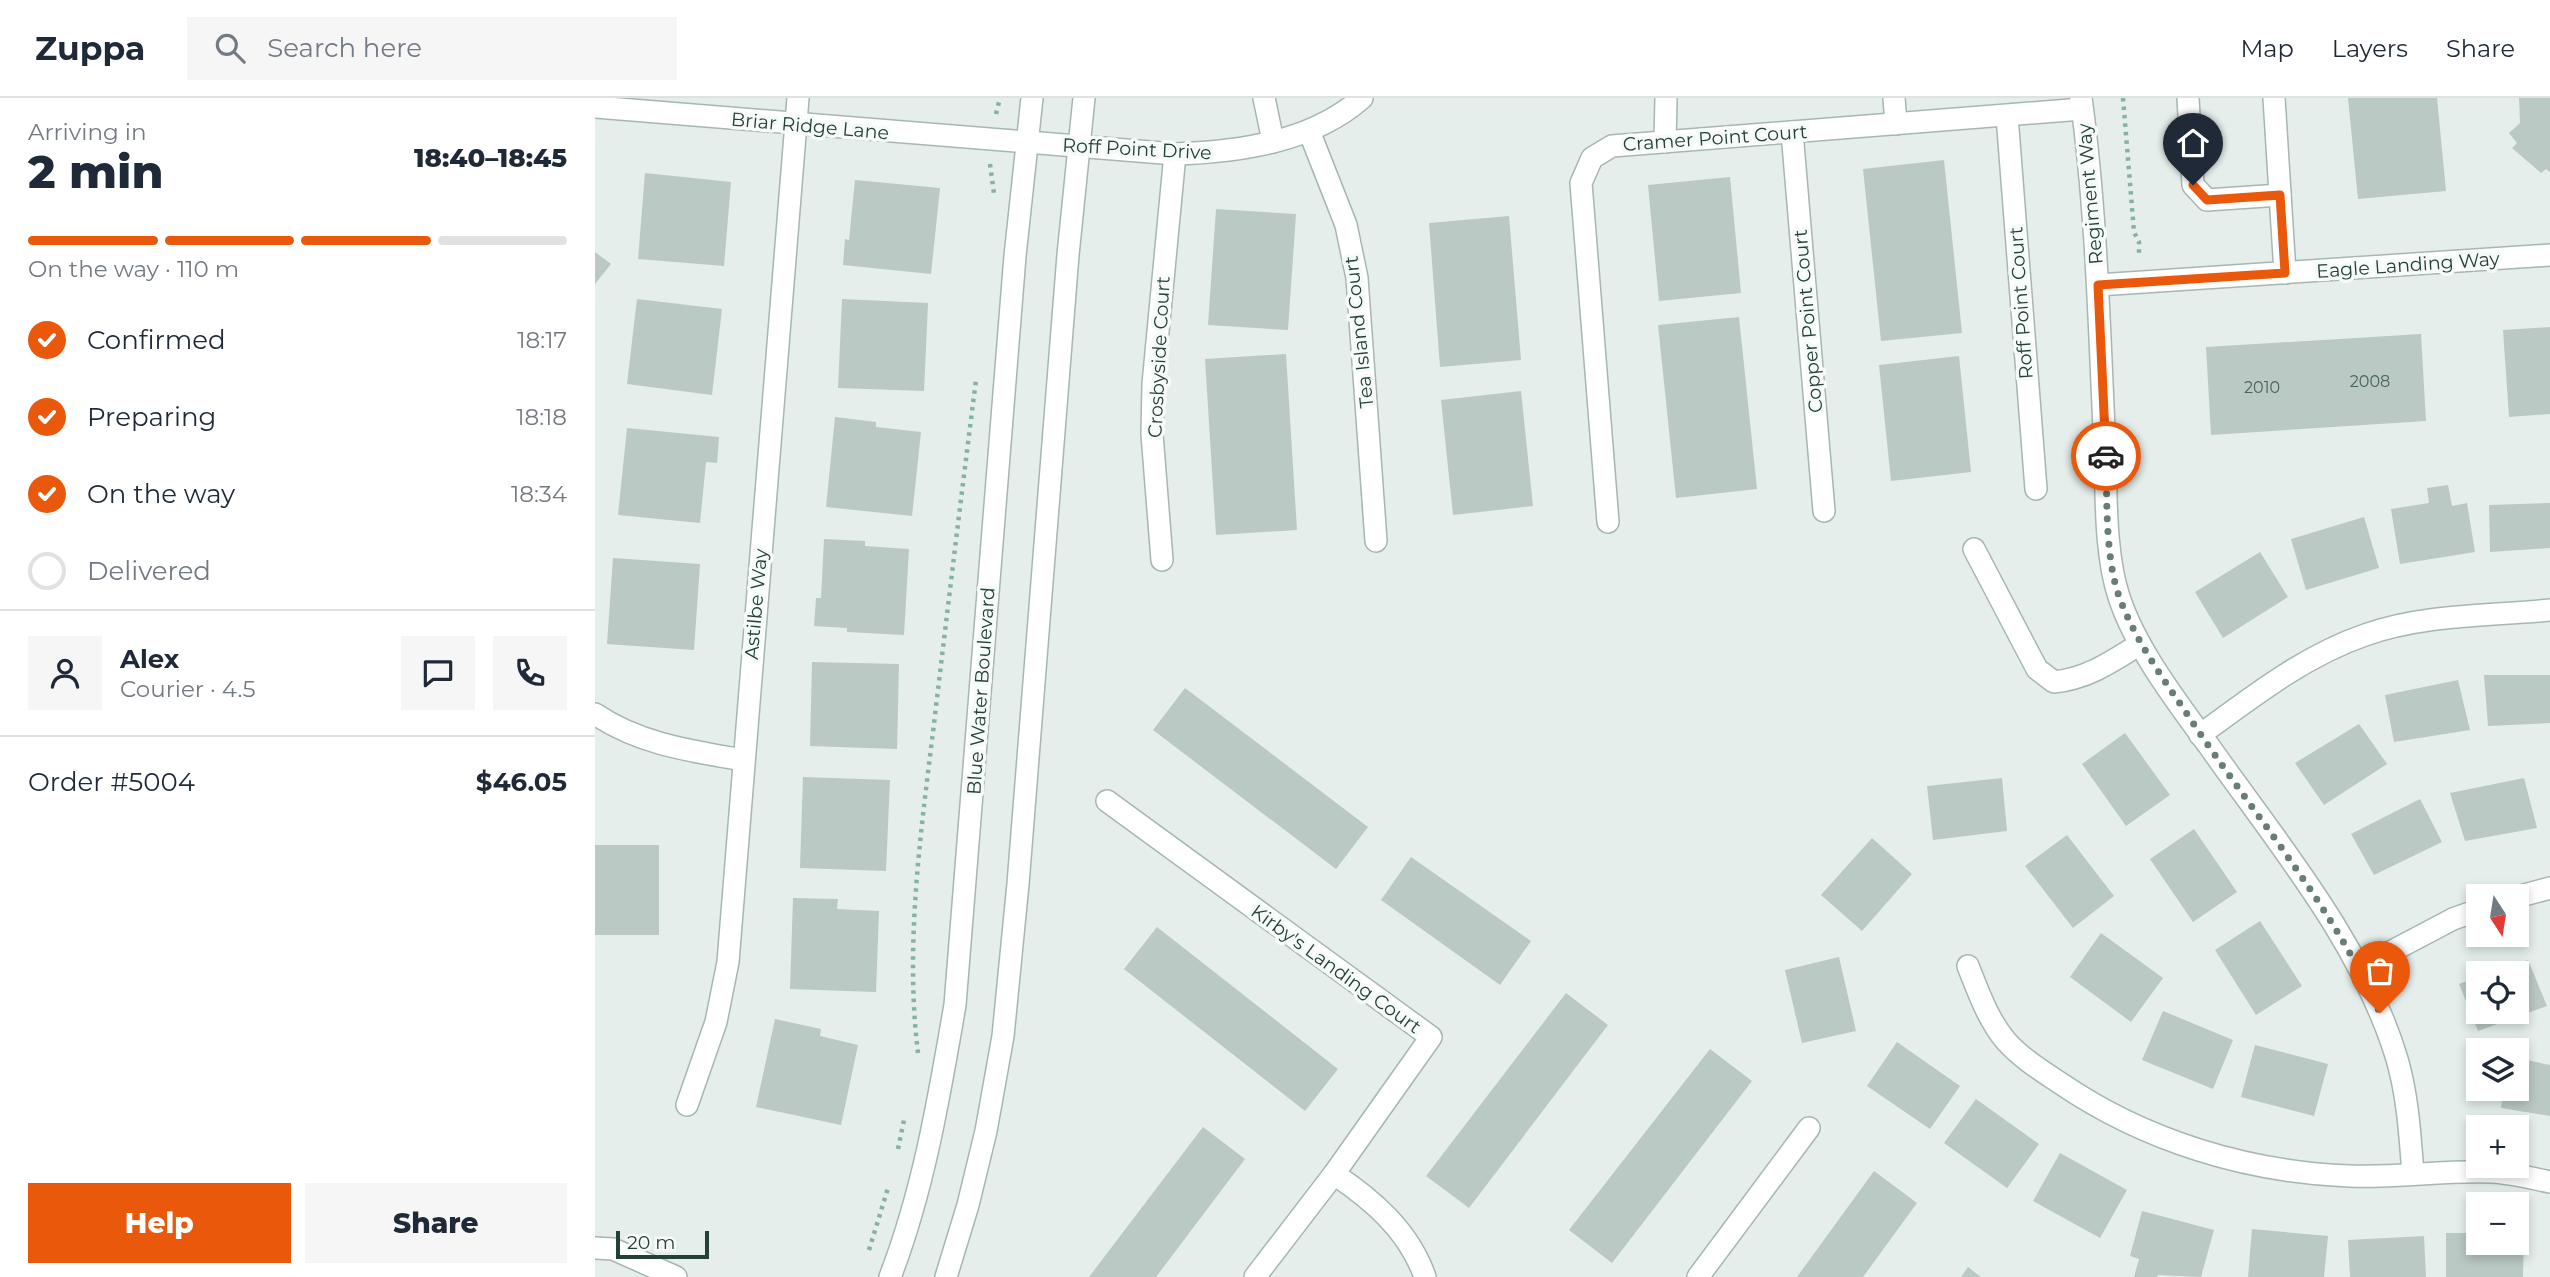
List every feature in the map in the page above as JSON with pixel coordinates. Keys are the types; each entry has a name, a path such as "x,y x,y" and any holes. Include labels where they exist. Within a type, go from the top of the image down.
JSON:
{"street":[{"name":"Astilbe Way","path":"687,1105 716,1022 728,962 798,98"},
{"name":"Blue Water Boulevard","path":"890,1277 916,1197 935,1124 955,1005 1015,256 1032,98"},
{"path":"946,1277 986,1131 1003,1035 1083,98"},
{"path":"1264,98 1273,141"},
{"name":"Roff Point Drive","path":"1026,143 1175,154 1223,152 1309,131 1362,98"},
{"path":"1665,142 1666,98"},
{"path":"1894,98 1896,124"},
{"path":"2188,98 2193,185 2207,200 2280,195"},
{"path":"2274,98 2285,273"},
{"name":"Cramer Point Court","path":"1608,522 1581,183 1592,158 1612,146 2007,116 2081,103"},
{"name":"Regiment Way","path":"2081,103 2098,285 2110,547 2119,596 2140,644 2337,928 2360,968 2397,1060 2407,1103 2413,1174"},
{"name":"Briar Ridge Lane","path":"595,107 1026,143"},
{"name":"Roff Point Court","path":"2007,116 2036,489"},
{"name":"Tea Island Court","path":"1309,131 1346,225 1357,278 1376,541"},
{"name":"Copper Point Court","path":"1792,132 1823,511"},
{"name":"Crosbyside Court","path":"1162,560 1152,434 1153,384 1175,154"},
{"name":"Eagle Landing Way","path":"2098,285 2550,255"},
{"path":"1974,549 2037,669 2054,682 2074,680 2106,665 2140,644"},
{"path":"2200,734 2304,662 2365,635 2427,620 2550,610"},
{"path":"595,714 613,726 661,745 743,760"},
{"name":"Kirby's Landing Court","path":"1107,802 1431,1037 1334,1174 1255,1277"},
{"path":"2529,894 2550,888"},
{"path":"2360,968 2406,942 2466,914"},
{"path":"1968,966 1984,1005 2005,1040 2034,1066 2081,1098 2133,1125 2178,1143 2225,1158 2349,1176 2494,1172 2550,1182"},
{"path":"1698,1277 1809,1128"},
{"path":"1334,1174 1361,1192 1392,1222 1418,1258 1425,1277"},
{"path":"595,1248 613,1249 676,1277"}],"path":[{"path":"996,108 1000,98"},
{"path":"2123,98 2141,282"},
{"path":"990,166 995,202"},
{"path":"919,1055 912,1007 912,950 923,825 977,372"},
{"path":"898,1150 907,1109"},
{"path":"868,1252 892,1177"}],"building":[{"path":"2348,98 2437,98 2446,191 2358,199"},
{"path":"2519,98 2550,98 2550,172 2546,169 2541,173 2512,148 2517,143 2509,133 2520,123"},
{"path":"1944,160 1962,333 1881,341 1863,169"},
{"path":"645,173 731,182 724,266 638,259"},
{"path":"1730,177 1741,293 1659,301 1648,185"},
{"path":"855,180 940,188 931,274 843,265 845,239 849,240"},
{"path":"1216,209 1296,214 1288,330 1208,325"},
{"path":"1509,216 1521,360 1440,367 1429,223"},
{"path":"595,252 611,264 595,284"},
{"path":"637,299 722,309 712,395 627,384"},
{"path":"842,299 928,303 924,391 838,388"},
{"path":"1739,317 1757,489 1676,498 1658,325"},
{"path":"2550,327 2550,414 2509,417 2503,330"},
{"path":"2421,334 2426,421 2211,435 2206,347"},
{"path":"1286,354 1297,530 1216,535 1205,359"},
{"path":"1959,356 1971,472 1891,481 1879,365"},
{"path":"1521,391 1533,506 1453,515 1441,400"},
{"path":"835,417 876,422 876,427 921,432 912,516 826,507"},
{"path":"627,428 719,437 717,463 706,462 700,523 618,515"},
{"path":"2448,485 2452,506 2467,503 2475,552 2400,564 2391,509 2429,503 2427,488"},
{"path":"2550,503 2550,548 2490,552 2489,505"},
{"path":"2364,517 2379,568 2306,590 2291,539"},
{"path":"824,539 865,541 865,546 909,549 904,635 847,632 847,628 814,626 816,598 821,598"},
{"path":"2260,552 2288,597 2223,638 2195,592"},
{"path":"613,558 700,564 694,650 607,644"},
{"path":"812,662 899,664 897,749 810,746"},
{"path":"2484,675 2550,675 2550,723 2488,726"},
{"path":"2458,680 2470,730 2394,742 2385,695"},
{"path":"1185,688 1368,827 1336,869 1153,730"},
{"path":"2359,724 2387,764 2324,805 2295,763"},
{"path":"2125,733 2170,795 2126,826 2082,764"},
{"path":"803,777 890,780 886,871 800,868"},
{"path":"2002,778 2007,831 1933,840 1927,786"},
{"path":"2524,778 2537,828 2465,841 2450,793"},
{"path":"2420,799 2442,842 2374,875 2351,834"},
{"path":"2194,829 2237,892 2193,922 2150,859"},
{"path":"2067,835 2114,896 2073,928 2025,866"},
{"path":"1872,838 1912,874 1862,931 1821,895"},
{"path":"595,845 659,845 659,935 595,935"},
{"path":"1411,857 1531,941 1500,985 1381,900"},
{"path":"793,898 838,899 837,909 879,911 876,992 790,989"},
{"path":"2260,921 2302,986 2256,1015 2215,950"},
{"path":"1157,927 1338,1069 1305,1111 1124,969"},
{"path":"2101,933 2163,978 2131,1022 2070,977"},
{"path":"1839,957 1856,1031 1802,1043 1785,970"},
{"path":"2529,962 2547,1006 2529,1013"},
{"path":"2466,981 2466,1001 2459,984"},
{"path":"1566,993 1608,1025 1469,1208 1426,1176"},
{"path":"2163,1011 2233,1040 2213,1089 2142,1060"},
{"path":"775,1019 821,1029 820,1036 858,1045 841,1125 756,1107"},
{"path":"2475,1024 2497,1024 2478,1031"},
{"path":"1897,1042 1960,1086 1930,1129 1867,1086"},
{"path":"2255,1045 2328,1064 2314,1116 2241,1097"},
{"path":"1710,1049 1752,1081 1612,1263 1569,1230"},
{"path":"2529,1061 2550,1065 2550,1116 2501,1108 2502,1101 2529,1101"},
{"path":"1976,1099 2039,1144 2007,1188 1944,1143"},
{"path":"1203,1127 1245,1159 1156,1277 1089,1277"},
{"path":"2060,1153 2127,1190 2100,1238 2033,1201"},
{"path":"1874,1171 1917,1203 1863,1277 1797,1277"},
{"path":"2142,1211 2214,1230 2201,1277 2134,1277 2139,1259 2130,1256"},
{"path":"2252,1229 2328,1236 2324,1277 2248,1277"},
{"path":"2446,1233 2466,1233 2466,1255 2524,1255 2523,1277 2446,1277"},
{"path":"2424,1236 2426,1277 2350,1277 2348,1240"},
{"path":"1968,1267 1981,1277 1961,1277"}],"way so far":[{"path":"2106,456 2110,547 2119,596 2140,644 2337,928 2360,968 2380,1013"}],"route":[{"path":"2106,456 2098,285 2285,273 2280,195 2207,200 2193,185"}]}
